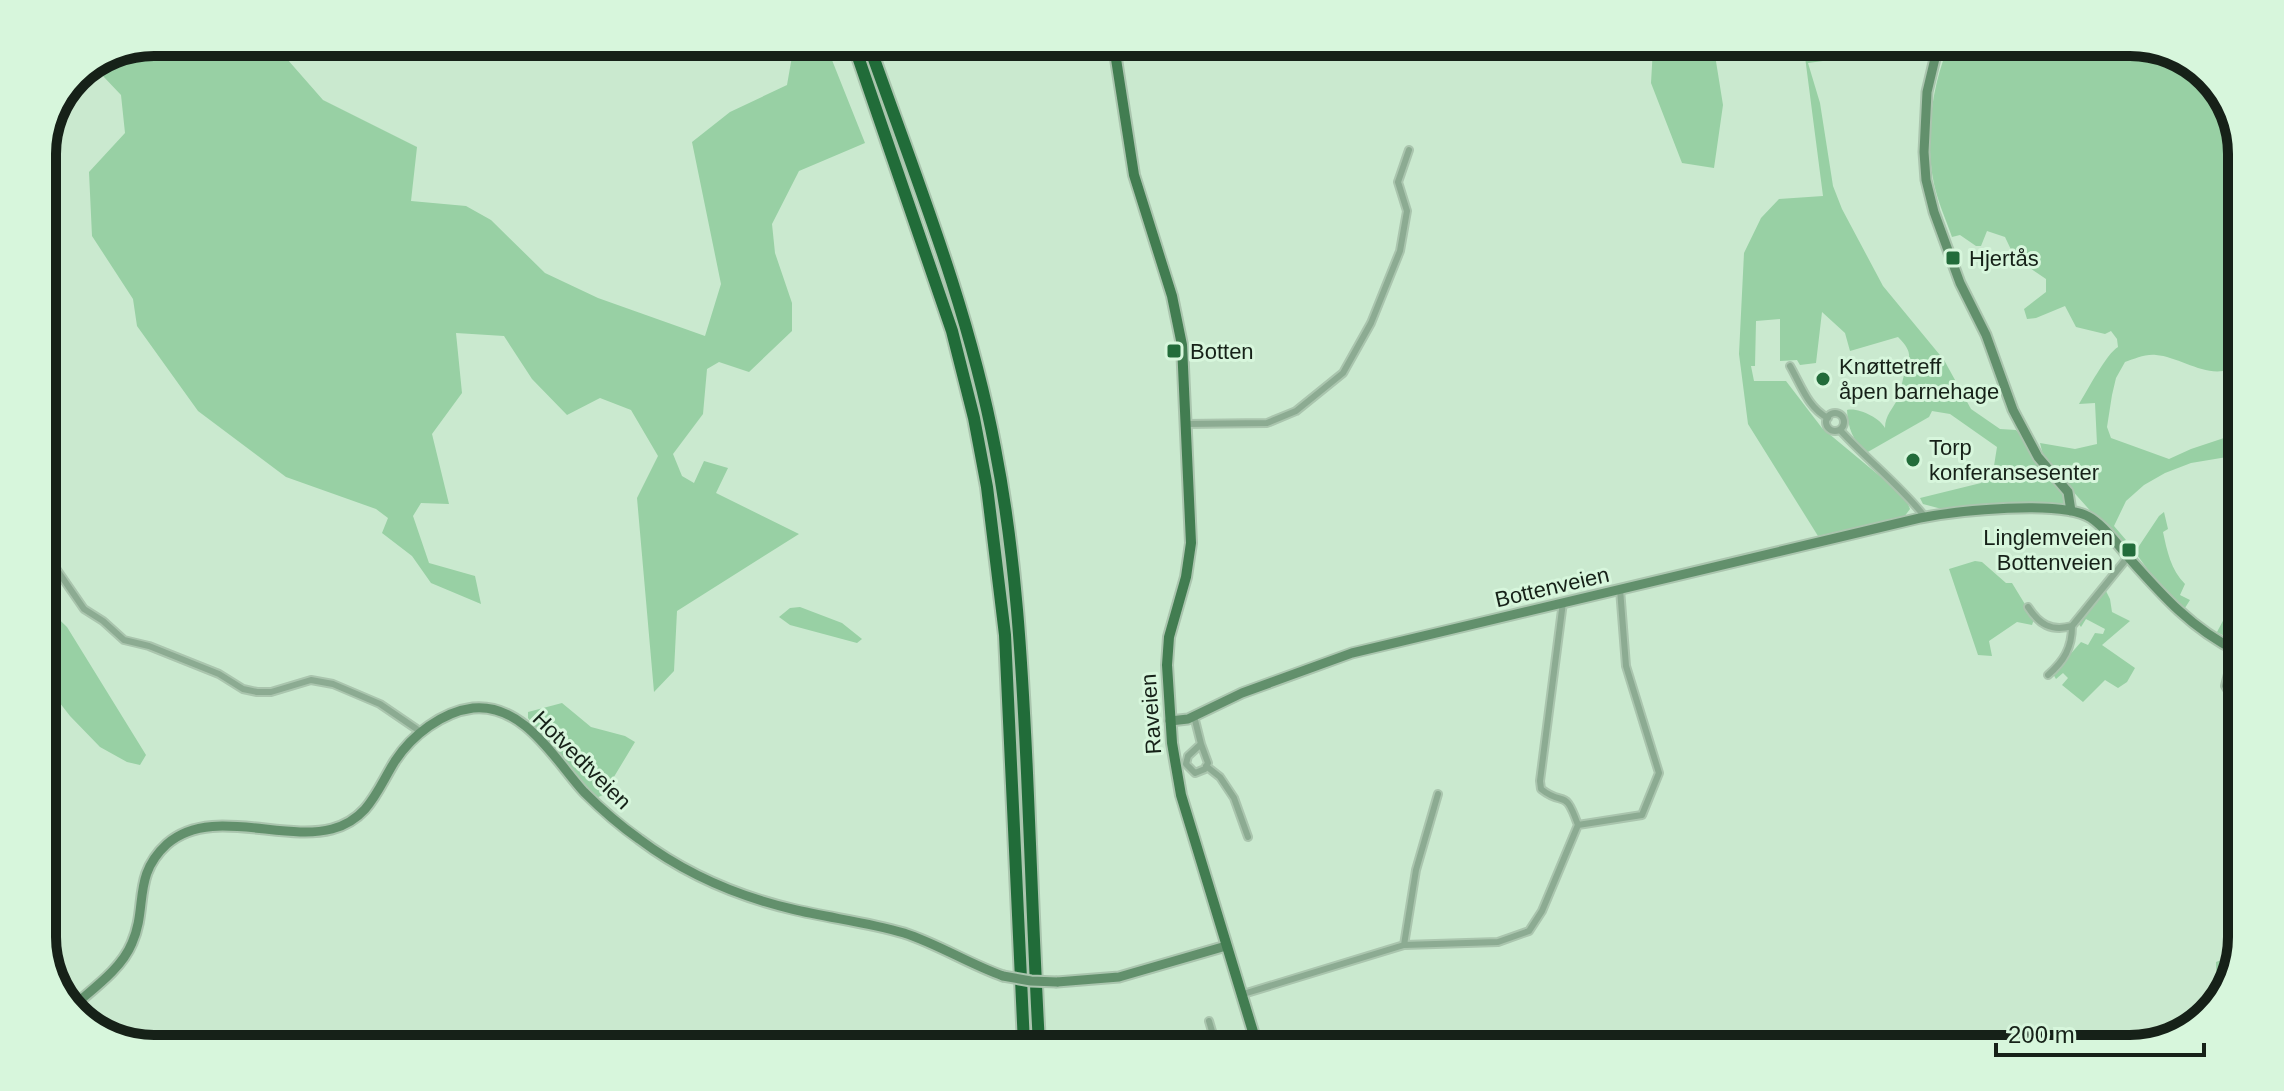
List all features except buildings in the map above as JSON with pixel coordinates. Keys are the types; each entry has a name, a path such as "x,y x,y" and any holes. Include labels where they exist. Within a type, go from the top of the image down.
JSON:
{"highway":[{"path":"858,56 952,331 974,418 987,487 1005,635 1024,1035"},
{"path":"873,56 936,231 966,326 1002,484 1020,647 1039,1035"}],"main road":[{"name":"Raveien","path":"1116,56 1134,175 1178,319 1182,345 1191,543 1186,577 1168,646 1170,721 1181,795 1254,1035"},
{"path":"1936,56 1927,92 1926,180 1934,212 1960,283 1986,335 2013,410 2038,457 2068,492 2071,511 2093,519 2179,612 2228,647"},
{"name":"Bottenveien","path":"1170,721 1194,716 1242,693 1332,659 1925,517 1981,509 2071,511"},
{"name":"Hotvedtveien","path":"79,1000 128,951 134,937 144,878 158,853 181,834 211,826 314,831 347,823 370,806 402,751 421,732 437,721 477,708 501,712 518,721 534,734 598,806 672,862 727,889 756,899 902,933 935,945 966,963 1003,976 1031,981 1119,977 1226,946"}],"street":[{"path":"1185,424 1267,423 1296,411 1343,373 1371,323 1400,251 1407,211 1398,182 1409,150"},
{"path":"1790,366 1811,405 1828,418"},
{"path":"1828,418 1834,414 1842,417 1844,422 1840,430"},
{"path":"1828,418 1830,429 1840,430 1910,498 1925,517"},
{"path":"2028,607 2044,625 2061,629 2072,626 2128,557"},
{"path":"56,568 84,609 124,640 163,651 219,674 243,689 257,692 271,692 311,680 333,684 380,704 421,732"},
{"path":"1578,825 1642,815 1659,773 1626,666 1620,589"},
{"path":"1240,995 1404,945 1498,942 1529,931 1542,911 1578,825 1569,801 1546,794 1541,789 1540,781 1563,602"},
{"path":"2048,675 2068,652 2072,626"},
{"path":"2228,670 2225,686 2228,691"},
{"path":"1194,716 1207,758 1206,766 1195,773 1186,764 1188,756 1201,744"},
{"path":"1206,766 1220,777 1234,798 1248,837"},
{"path":"1404,945 1416,870 1438,794"},
{"path":"1209,1021 1213,1035"}],"green space":[{"path":"154,56 284,56 323,100 417,147 411,201 466,206 491,220 545,273 598,298 705,336 721,284 692,142 730,112 787,85 792,56 830,56 865,143 799,171 772,224 775,253 792,303 792,331 749,372 719,362 707,369 703,414 673,454 682,476 694,483 704,461 728,468 716,493 799,534 677,611 674,671 654,692 637,498 658,456 631,410 600,398 567,415 532,379 504,336 456,333 462,393 432,434 449,504 421,503 413,516 429,563 475,576 481,604 431,583 412,556 382,533 388,518 376,509 286,477 198,411 137,326 133,299 92,236 89,172 125,133 121,95 102,75 91,79 116,63"},
{"path":"1653,56 1715,56 1723,105 1714,168 1682,163 1651,83"},
{"path":"1805,56 1860,56 1808,63 1820,103 1833,186 1842,209 1883,286 1944,360 1971,409 2000,429 2016,430 2065,488 2070,510 1953,512 1923,504 1920,498 1981,483 1993,472 1997,447 1950,414 1932,411 1929,417 1866,453 1852,434 1847,410 1868,414 1885,428 1900,393 1908,362 1909,353 1904,343 1898,337 1850,351 1845,333 1822,312 1816,363 1800,365 1797,360 1780,361 1780,319 1756,321 1755,366 1751,366 1754,381 1786,381 1822,428 1905,497 1910,509 1904,517 1818,536 1748,424 1739,354 1744,253 1761,218 1779,199 1823,196"},
{"path":"1945,56 2149,58 2168,63 2190,76 2208,94 2223,122 2228,147 2228,370 2210,371 2156,355 2125,362 2116,378 2107,427 2111,438 2169,459 2228,437 2228,457 2191,463 2144,485 2126,501 2114,526 2126,540 2120,544 2044,459 2040,443 2075,449 2097,444 2095,403 2079,404 2103,364 2118,347 2117,339 2111,331 2105,334 2076,327 2065,306 2027,319 2024,309 2046,292 2046,279 2015,258 2005,237 1987,231 1981,246 1976,246 1960,235 1952,237 1931,168 1933,99"},
{"path":"2164,512 2168,529 2163,532 2168,553 2176,573 2185,584 2180,595 2190,600 2183,611 2135,552"},
{"path":"1975,561 1982,562 2006,583 2012,583 2034,619 2032,625 2017,622 1989,641 1992,656 1978,655 1949,569"},
{"path":"2105,589 2112,612 2130,621 2102,645 2135,668 2127,682 2118,688 2105,680 2083,702 2062,685 2068,678 2063,673 2056,679 2053,674 2081,642 2088,645 2095,633 2103,634 2105,629 2086,619 2081,627 2077,622"},
{"path":"800,607 842,623 862,639 857,643 790,625 779,617 790,608"},
{"path":"2228,611 2228,638 2217,632"},
{"path":"56,616 67,627 146,755 140,765 127,762 100,747 56,698"},
{"path":"562,703 591,727 625,736 635,742 603,795 596,798 528,718 528,712"},
{"path":"2225,958 2217,983 2216,962"}],"place":[{"name":"Hjertås","path":"1953,258"},
{"name":"Botten","path":"1174,351"},
{"name":"Knøttetreff åpen barnehage","path":"1823,379"},
{"name":"Torp konferansesenter","path":"1913,460"},
{"name":"Linglemveien Bottenveien","path":"2129,550"}]}
